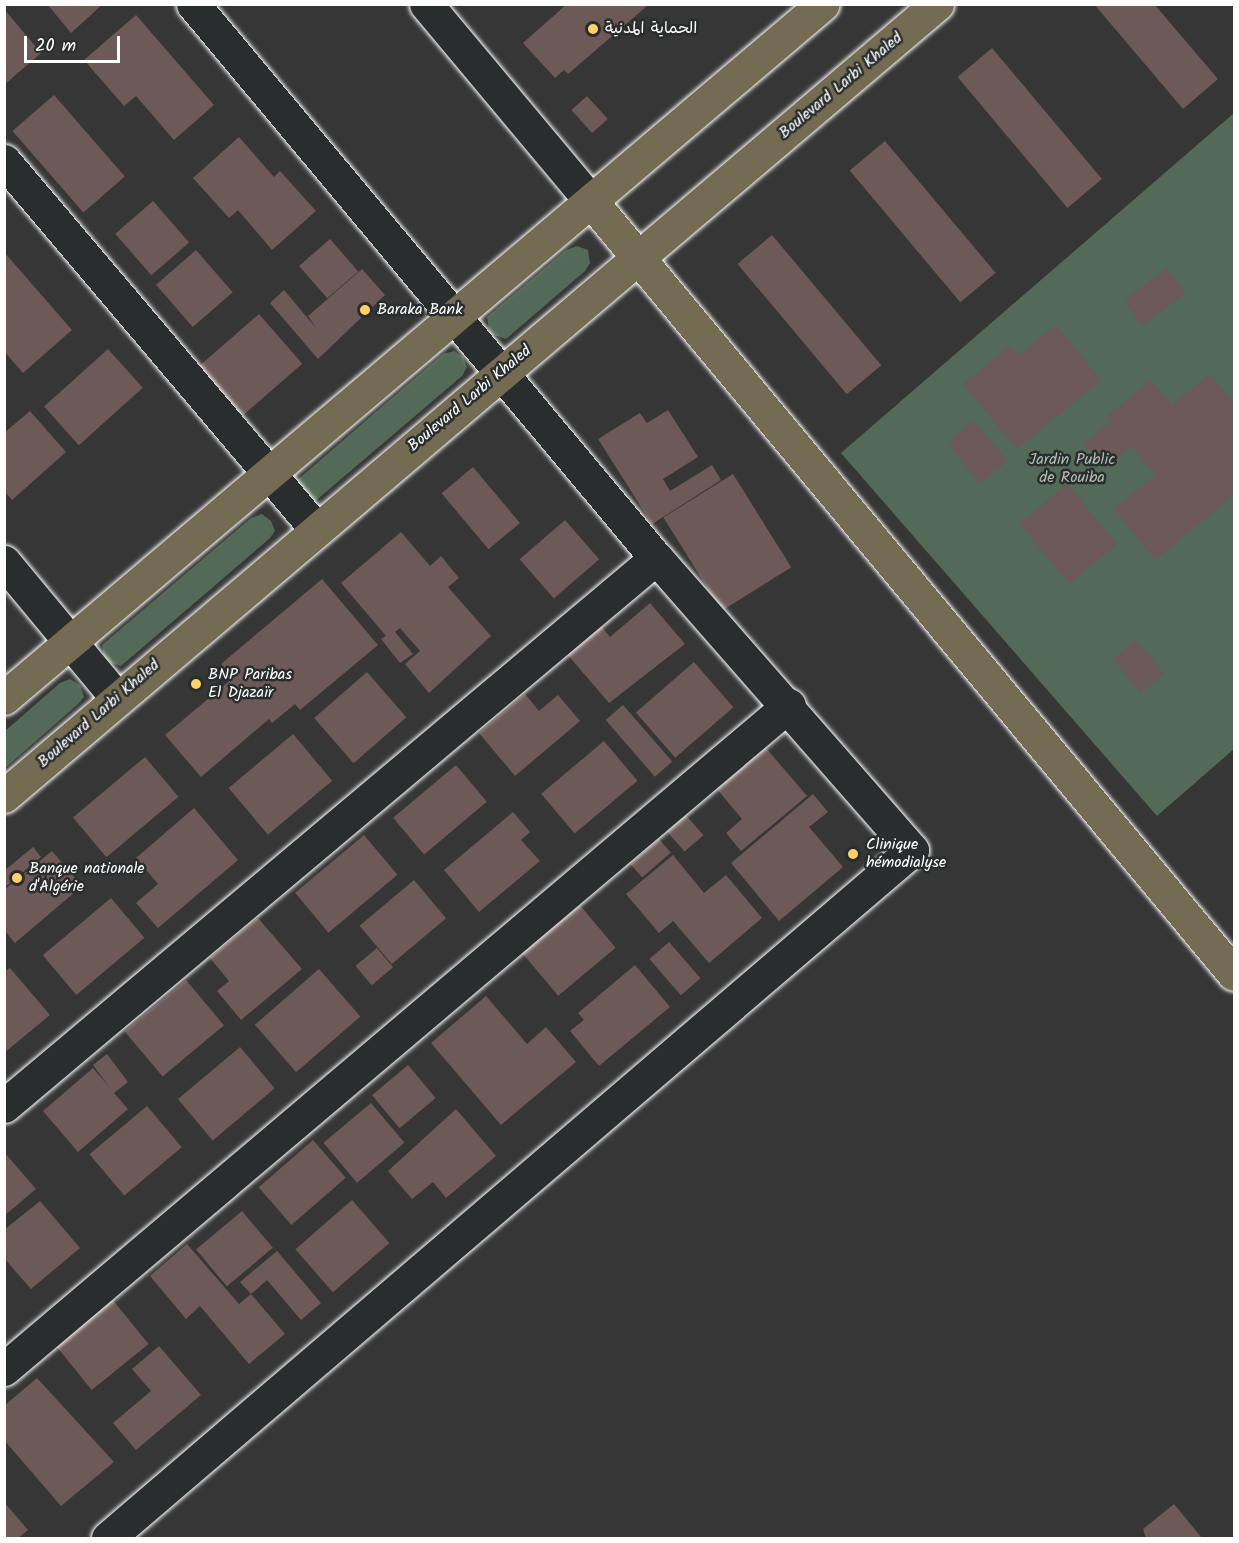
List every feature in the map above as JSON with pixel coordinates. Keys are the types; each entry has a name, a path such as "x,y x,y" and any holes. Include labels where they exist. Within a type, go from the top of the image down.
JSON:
{"main road":[{"path":"4,698 823,4"},
{"name":"Boulevard Larbi Khaled","path":"4,796 937,4"},
{"path":"591,201 1234,974"}],"street":[{"path":"108,1539 912,850 789,705 656,558 193,4"},
{"path":"426,4 591,201"},
{"path":"4,161 267,474 316,529"},
{"path":"4,1106 656,558"},
{"path":"4,562 117,698"},
{"path":"4,1369 789,705"}],"green space":[{"name":"Jardin Public de Rouiba","path":"1234,113 1234,749 1157,816 841,453"},
{"path":"577,246 588,250 590,263 585,271 506,339 490,334 487,317 566,250"},
{"path":"454,351 463,357 467,367 462,376 313,503 295,482 443,354"},
{"path":"262,514 271,521 275,531 269,539 121,666 105,661 102,645 251,518"},
{"path":"70,679 80,685 84,697 5,768 5,731 60,683"}],"building":[{"path":"47,4 103,4 71,33"},
{"path":"567,4 645,4 647,6 568,74 564,70 555,78 523,43"},
{"path":"1094,4 1154,4 1218,79 1183,109"},
{"path":"4,9 41,53 4,85"},
{"path":"136,15 214,105 174,140 136,96 124,106 84,60"},
{"path":"992,48 1102,179 1067,208 958,77"},
{"path":"54,95 125,177 83,213 12,131"},
{"path":"587,96 608,119 592,133 571,110"},
{"path":"239,137 274,177 280,171 316,211 272,250 238,210 229,218 193,178"},
{"path":"885,141 996,273 960,302 850,171"},
{"path":"153,201 189,243 151,275 115,234"},
{"path":"772,235 881,365 847,394 738,264"},
{"path":"330,239 358,271 327,298 299,266"},
{"path":"196,250 233,292 193,327 156,285"},
{"path":"4,252 72,330 23,373 4,351"},
{"path":"1167,268 1186,293 1143,325 1124,300"},
{"path":"362,269 385,295 318,359 270,303 284,290 316,328 308,316"},
{"path":"259,314 302,364 241,417 198,367"},
{"path":"1056,325 1101,380 1017,449 963,384 1010,346 1018,356"},
{"path":"108,349 143,388 79,445 44,407"},
{"path":"1210,374 1234,403 1234,495 1155,560 1114,509 1156,475 1132,446 1104,468 1084,444 1112,421 1107,416 1151,380 1172,405"},
{"path":"668,410 698,457 663,479 670,491 712,465 721,480 652,524 598,439 640,413 647,423"},
{"path":"30,411 66,452 12,500 4,491 4,433"},
{"path":"974,420 1007,461 980,483 947,442"},
{"path":"473,467 520,523 489,549 442,493"},
{"path":"733,474 791,567 722,611 663,517"},
{"path":"1067,484 1117,544 1070,584 1020,524"},
{"path":"565,520 599,559 554,599 520,559"},
{"path":"401,532 430,566 441,556 459,578 448,587 491,636 429,693 405,664 420,651 400,628 395,632 413,654 400,663 381,639 386,636 341,583"},
{"path":"322,579 378,645 300,710 295,704 272,723 269,719 201,777 165,735 233,678 221,664"},
{"path":"650,603 685,644 609,703 567,654 601,626 610,637"},
{"path":"1136,640 1164,674 1140,693 1113,659"},
{"path":"694,662 733,707 675,758 636,713"},
{"path":"367,672 406,717 354,763 314,718"},
{"path":"525,694 539,711 558,695 580,721 515,776 479,733"},
{"path":"623,705 672,762 655,777 606,720"},
{"path":"293,734 332,781 268,835 229,788"},
{"path":"604,741 637,781 575,834 541,794"},
{"path":"766,748 807,796 741,851 726,833 742,819 717,789"},
{"path":"145,757 178,797 106,857 73,817"},
{"path":"456,765 487,802 424,854 393,818"},
{"path":"813,794 828,812 809,827 843,867 779,921 731,863"},
{"path":"194,808 238,860 158,928 136,903 158,884 136,858"},
{"path":"513,812 530,832 521,840 540,861 479,912 444,870"},
{"path":"685,814 703,835 685,852 666,830"},
{"path":"364,835 397,875 328,933 295,893"},
{"path":"659,839 671,853 642,878 630,864"},
{"path":"33,847 41,857 4,888 4,871"},
{"path":"52,851 82,886 15,943 4,930 4,890"},
{"path":"673,855 704,893 726,875 762,918 709,963 673,921 659,933 626,894"},
{"path":"414,880 446,918 392,964 360,926"},
{"path":"111,898 144,938 76,995 43,955"},
{"path":"579,904 616,948 558,996 522,952"},
{"path":"258,918 302,969 241,1020 217,991 229,981 210,958"},
{"path":"669,942 700,978 681,995 649,959"},
{"path":"377,948 393,967 372,985 356,966"},
{"path":"635,965 670,1007 599,1066 570,1031 584,1020 578,1013"},
{"path":"10,968 50,1015 4,1053 4,972"},
{"path":"319,969 360,1017 296,1072 255,1025"},
{"path":"186,980 224,1025 163,1077 125,1031"},
{"path":"486,996 527,1044 546,1027 576,1062 501,1125 431,1043"},
{"path":"240,1047 275,1088 213,1140 178,1099"},
{"path":"107,1054 128,1082 114,1093 128,1109 78,1152 43,1111 93,1068 110,1088 93,1065"},
{"path":"408,1065 436,1098 400,1128 372,1095"},
{"path":"371,1103 404,1143 357,1183 324,1143"},
{"path":"147,1106 182,1147 124,1196 90,1154"},
{"path":"456,1109 496,1156 446,1198 433,1182 412,1199 388,1171"},
{"path":"313,1140 346,1178 291,1225 259,1187"},
{"path":"4,1152 36,1189 4,1216"},
{"path":"352,1200 389,1243 333,1292 295,1249"},
{"path":"40,1201 80,1248 31,1289 4,1258 4,1230"},
{"path":"242,1211 273,1248 227,1286 196,1250"},
{"path":"187,1244 239,1304 251,1294 285,1334 249,1364 200,1306 186,1319 150,1276"},
{"path":"277,1251 321,1303 301,1320 267,1280 251,1294 240,1282"},
{"path":"112,1299 149,1344 92,1390 55,1345"},
{"path":"159,1346 201,1395 136,1450 113,1423 151,1391 132,1369"},
{"path":"37,1378 114,1462 61,1506 4,1440 4,1406"},
{"path":"4,1502 28,1530 18,1538 4,1538"},
{"path":"1174,1504 1202,1538 1146,1538 1143,1529"}],"place":[{"name":"الحماية المدنية","path":"593,29"},
{"name":"Baraka Bank","path":"365,310"},
{"name":"BNP Paribas El Djazaïr","path":"196,684"},
{"name":"Clinique hémodialyse","path":"853,854"},
{"name":"Banque nationale d'Algérie","path":"17,878"}]}
